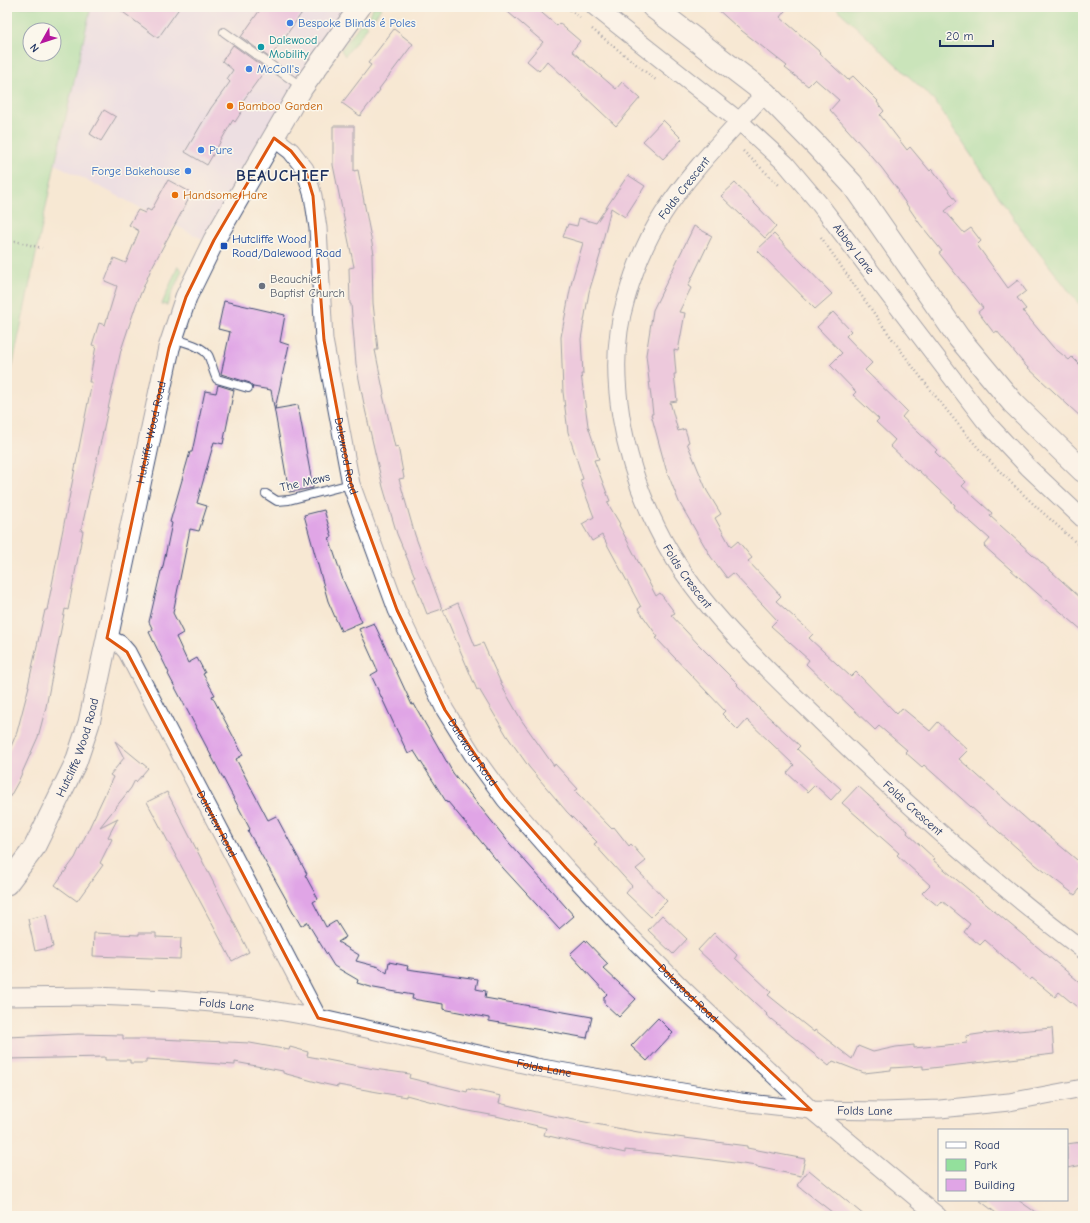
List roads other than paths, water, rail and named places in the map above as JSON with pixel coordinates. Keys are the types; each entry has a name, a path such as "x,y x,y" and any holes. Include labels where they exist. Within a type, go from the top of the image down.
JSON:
{"main road":[{"path":"653,7 765,93 852,184 959,338 1013,403 1083,471"}],"street":[{"name":"Hutcliffe Wood Road","path":"7,884 34,848 76,762 88,723 172,338 186,297 214,240 302,88 360,7"},
{"name":"Abbey Lane","path":"595,7 739,121 786,164 818,202 984,421 1028,467 1083,519"},
{"name":"Folds Crescent","path":"765,93 727,135 662,214 641,256 625,301 617,344 618,387 625,438 637,481 657,529 682,570 713,610 778,680 849,749 978,864 1083,950"},
{"name":"Dalewood Road","path":"274,138 291,151 305,169 313,196 318,228 324,340 350,484 397,610 445,710 472,755 505,799 623,929 686,992 811,1110 938,1216"},
{"name":"Daleview Road","path":"107,638 120,644 128,652 318,1018"},
{"name":"Folds Lane","path":"7,997 94,996 168,999 255,1006 318,1018 536,1067 740,1102 811,1110 883,1112 940,1109 1009,1102 1083,1088"}],"lane":[{"path":"224,32 302,88"},
{"path":"172,338 202,349 209,355 212,369 217,379 248,388"},
{"name":"The Mews","path":"266,494 277,501 289,500 350,484"}],"place":[{"name":"Bespoke Blinds é Poles","path":"290,23"},
{"name":"Dalewood Mobility","path":"261,47"},
{"name":"McColl's","path":"249,69"},
{"name":"Bamboo Garden","path":"230,106"},
{"name":"Pure","path":"201,150"},
{"name":"Forge Bakehouse","path":"188,171"},
{"name":"Handsome Hare","path":"175,195"},
{"name":"Hutcliffe Wood Road/Dalewood Road","path":"224,246"},
{"name":"Beauchief Baptist Church","path":"262,286"}],"district":[{"name":"BEAUCHIEF","path":"283,175"}]}
